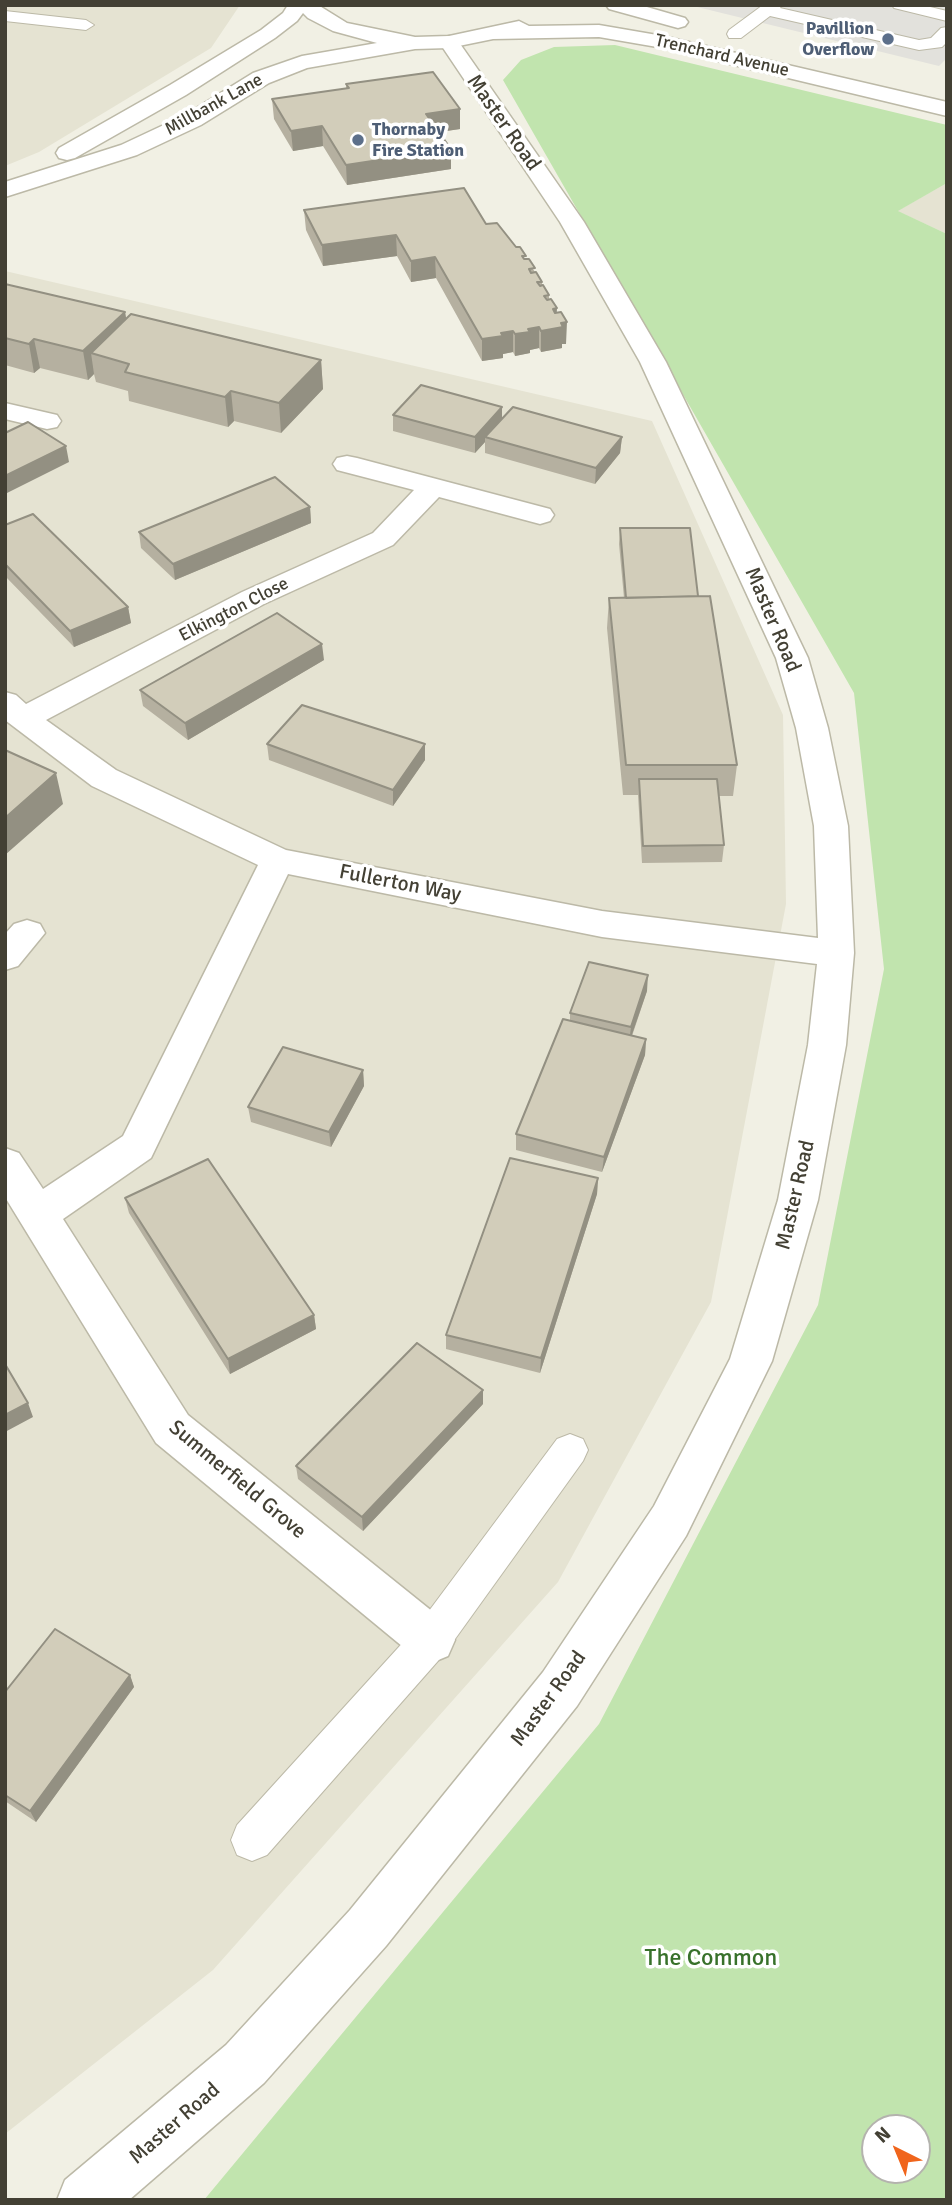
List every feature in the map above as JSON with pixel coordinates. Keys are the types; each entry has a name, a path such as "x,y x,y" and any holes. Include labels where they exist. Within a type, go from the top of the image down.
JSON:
{"street":[{"name":"Millbank Lane","path":"12,188 259,40 290,17 298,5"},
{"path":"307,5 315,14 340,27 371,36 432,42"},
{"name":"Trenchard Avenue","path":"616,5 761,40"},
{"path":"495,33 526,25 543,13"},
{"name":"Trenchard Avenue","path":"495,33 599,31 663,41 947,109"},
{"name":"Millbank Lane","path":"12,188 129,150 193,120 261,78 302,62 495,33"},
{"name":"Master Road","path":"85,2200 245,2064 368,1928 560,1689 670,1521 751,1361 798,1200 827,1045 835,953 831,826 812,728 792,658 653,362 572,222 432,42"},
{"path":"5,411 47,421"},
{"path":"347,464 540,515"},
{"name":"Elkington Close","path":"14,711 383,539 433,487"},
{"name":"Fullerton Way","path":"14,711 104,778 278,860 603,925 835,953"},
{"path":"38,1214 137,1147 278,860"},
{"name":"Summerfield Grove","path":"5,1164 172,1429 431,1640"}],"lane":[{"path":"900,5 947,16"},
{"path":"735,34 771,8 810,11 919,45 936,43 947,32"},
{"path":"5,16 86,25"},
{"path":"253,1840 431,1640 570,1450"}],"shaded area":[{"path":"5,5 240,5 211,48 39,152 5,166"},
{"name":"Pavillion Overflow","path":"689,5 947,5 947,58 939,66"},
{"path":"947,183 947,234 897,211"},
{"path":"5,271 652,421 783,715 786,904 711,1302 558,1582 213,1970 5,2134"}],"green space":[{"name":"The Common","path":"615,45 947,125 947,183 898,211 947,234 947,2200 204,2200 599,1724 818,1305 884,969 854,693 503,80 521,60 554,47"}],"building":[{"name":"Thornaby Fire Station","path":"433,72 460,109 426,114 451,149 346,165 322,126 291,131 272,99 349,88 346,84"},
{"path":"464,188 486,224 497,223 516,247 520,247 526,256 522,256 524,259 529,259 535,268 529,269 531,273 536,272 542,282 537,282 540,286 543,285 549,295 544,296 547,300 551,299 557,308 553,309 555,313 561,312 567,322 561,323 563,327 541,331 539,327 528,329 530,332 515,334 513,331 501,333 503,336 482,339 435,257 411,261 396,235 322,245 304,210"},
{"path":"5,284 125,312 83,351 34,339 29,344 5,338"},
{"path":"131,314 321,360 279,403 231,391 225,397 125,372 129,364 91,353"},
{"path":"421,385 502,407 475,437 393,415"},
{"path":"513,407 622,437 596,468 485,437"},
{"path":"28,422 66,446 5,476 5,433"},
{"path":"275,477 310,507 173,564 139,532"},
{"path":"33,514 128,607 70,631 5,564 5,525"},
{"path":"620,528 690,528 698,596 626,598"},
{"path":"710,596 737,765 626,765 609,598"},
{"path":"277,613 322,644 185,723 140,690"},
{"path":"302,705 425,744 393,790 267,744"},
{"path":"5,750 56,773 5,818"},
{"path":"639,779 717,779 724,845 643,846"},
{"path":"589,962 648,975 631,1027 570,1013"},
{"path":"563,1019 646,1039 604,1157 516,1134"},
{"path":"283,1047 363,1070 329,1132 248,1107"},
{"path":"510,1158 598,1178 541,1358 446,1335"},
{"path":"208,1159 314,1315 228,1359 125,1198"},
{"path":"417,1343 483,1390 362,1517 296,1466"},
{"path":"5,1364 28,1403 5,1415"},
{"path":"55,1629 130,1675 30,1811 5,1795 5,1692"}],"place":[{"name":"Pavillion Overflow","path":"888,39"},
{"name":"Thornaby Fire Station","path":"358,140"}]}
